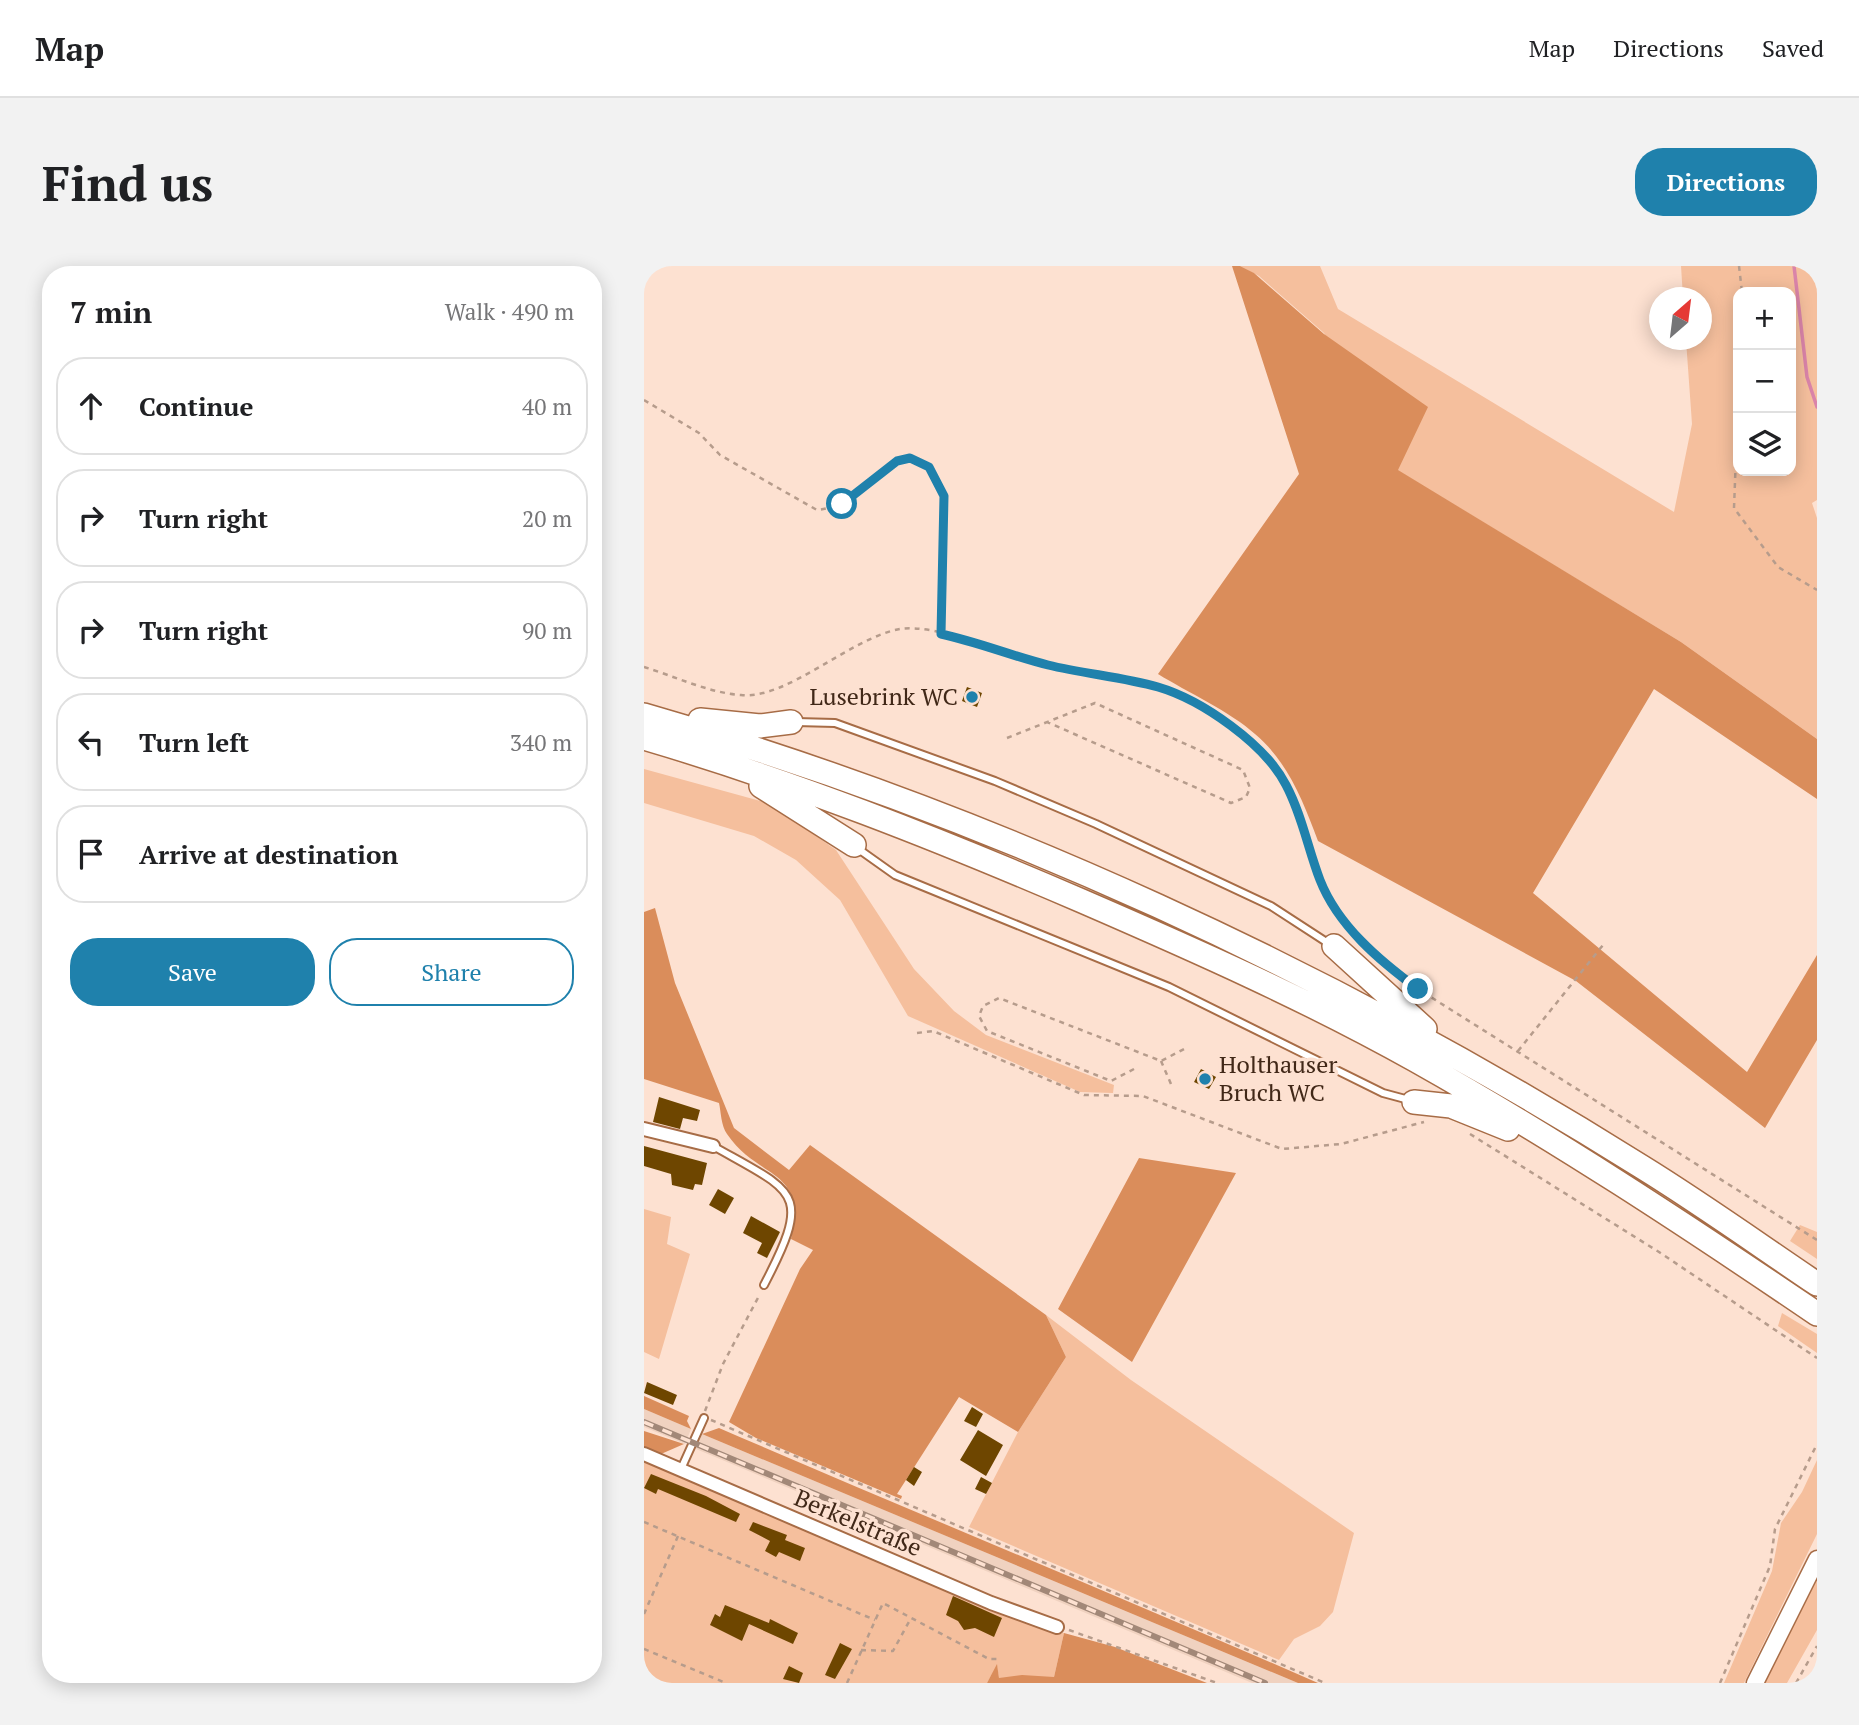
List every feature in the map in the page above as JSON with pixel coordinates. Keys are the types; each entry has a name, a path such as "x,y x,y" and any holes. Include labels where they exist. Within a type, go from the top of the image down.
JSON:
{"highway":[{"path":"644,704 709,722 760,726 790,722"},
{"path":"644,715 822,771 1028,851 1334,990 1478,1070 1643,1167 1817,1284"},
{"path":"644,737 928,835 1205,954 1415,1060 1602,1171 1817,1314"},
{"path":"679,748 716,771 762,787 784,798 854,845"},
{"path":"1334,946 1421,1026 1478,1070"},
{"path":"1414,1102 1451,1106 1472,1113 1602,1171"}],"street":[{"path":"644,1129 713,1146"},
{"name":"Berkelstraße","path":"644,1454 991,1603 1057,1627"},
{"path":"1755,1683 1817,1559"}],"lane":[{"path":"790,722 835,723 1007,787 1271,906 1334,946"},
{"path":"854,845 895,875 1168,987 1383,1093 1414,1102"},
{"path":"713,1146 771,1178 780,1186 791,1205 787,1241 764,1285"},
{"path":"681,1469 704,1418"}],"path":[{"path":"1739,266 1741,287"},
{"path":"644,400 699,433 720,455 817,510 842,504 897,461 910,458 929,467 944,496 941,634"},
{"path":"1738,413 1734,508 1778,567 1817,590"},
{"path":"644,667 743,696 784,685 883,633 905,629 941,634 1049,665 1161,688 1196,704 1246,738 1277,769 1288,788 1321,883 1354,933 1380,960 1418,989 1817,1240"},
{"path":"1007,738 1046,722 1095,703 1243,770 1250,788 1246,797 1231,803 1046,722"},
{"path":"1518,1051 1603,945"},
{"path":"1134,1069 1111,1080 987,1031 979,1016 983,1006 999,998 1161,1061 1171,1084"},
{"path":"917,1033 933,1031 1084,1095 1143,1096 1282,1149 1341,1144 1397,1127 1432,1121"},
{"path":"1161,1061 1188,1046"},
{"path":"1468,1133 1658,1252 1817,1358"},
{"path":"764,1285 723,1364 706,1403 704,1418 1325,1683"},
{"path":"1720,1683 1770,1566 1775,1529 1817,1444"},
{"path":"644,1522 875,1619"},
{"path":"644,1614 678,1536"},
{"path":"848,1683 883,1603 989,1659 997,1659"},
{"path":"861,1650 893,1651 911,1618"},
{"path":"1057,1627 1116,1645 1217,1683"},
{"path":"1796,1683 1817,1646"},
{"path":"644,1649 726,1683"},
{"path":"644,1680 651,1683"}],"shaded area":[{"path":"1232,266 1240,266 1254,273 1324,334 1428,407 1398,470 1681,642 1817,739 1817,799 1654,689 1533,893 1747,1072 1817,955 1817,1040 1765,1128 1576,981 1318,841 1293,783 1267,745 1234,718 1158,674 1299,474"},
{"path":"1240,266 1320,266 1338,309 1674,512 1692,424 1687,350 1712,350 1712,287 1682,287 1681,266 1817,266 1817,500 1812,503 1817,518 1817,739 1681,642 1397,470 1324,333 1259,276"},
{"path":"644,769 771,804 836,850 914,969 954,1011 986,1035 1114,1085 1113,1093 1080,1092 908,1016 840,900 796,860 754,836 644,803"},
{"path":"655,908 675,983 734,1128 789,1170 810,1145 1046,1315 1066,1357 1018,1432 959,1397 897,1494 902,1496 901,1499 756,1438 729,1422 800,1269 813,1250 791,1239 794,1215 792,1198 786,1186 740,1149 727,1134 719,1103 644,1079 644,912"},
{"path":"1139,1158 1236,1173 1132,1362 1058,1309"},
{"path":"644,1209 671,1217 667,1244 690,1254 659,1359 644,1352"},
{"path":"1800,1225 1817,1232 1817,1259 1790,1241"},
{"path":"1782,1313 1817,1334 1817,1353 1778,1326"},
{"path":"1046,1315 1131,1380 1354,1533 1333,1612 1320,1626 1294,1639 1279,1660 969,1527 1018,1432 1066,1357"},
{"path":"644,1396 689,1416 687,1421 691,1429 644,1409"},
{"path":"644,1409 691,1429 685,1444 644,1427"},
{"path":"719,1428 1318,1683 1298,1683 702,1434"},
{"path":"644,1431 684,1444 661,1454 644,1449"},
{"path":"702,1434 1298,1683 1252,1683 696,1449"},
{"path":"644,1458 884,1559 1011,1617 1064,1633 1054,1677 999,1678 997,1666 987,1683 644,1683"},
{"path":"1817,1460 1817,1534 1744,1683 1724,1683 1772,1571 1781,1523 1802,1492"},
{"path":"1817,1572 1817,1630 1787,1683 1763,1683"},
{"path":"1064,1633 1115,1647 1207,1683 987,1683 997,1664 999,1678 1022,1675 1054,1677"}],"building":[{"name":"Lusebrink WC","path":"967,687 982,693 977,707 962,701"},
{"name":"Holthauser Bruch WC","path":"1201,1069 1216,1077 1209,1089 1194,1082"},
{"path":"659,1097 700,1110 697,1121 683,1118 680,1129 653,1122"},
{"path":"644,1146 707,1163 702,1185 695,1184 693,1190 672,1185 671,1174 644,1166"},
{"path":"718,1189 734,1198 725,1214 709,1205"},
{"path":"751,1216 780,1232 767,1258 757,1253 762,1243 743,1233"},
{"path":"647,1382 677,1395 673,1405 644,1393"},
{"path":"972,1407 983,1414 976,1427 964,1421"},
{"path":"978,1430 1003,1445 986,1476 960,1460"},
{"path":"914,1467 922,1472 914,1486 906,1480"},
{"path":"651,1474 706,1496 740,1514 736,1522 658,1489 656,1494 644,1488"},
{"path":"981,1477 992,1483 986,1494 975,1489"},
{"path":"753,1522 787,1535 785,1540 805,1548 800,1561 779,1552 776,1557 765,1551 770,1541 749,1530"},
{"path":"953,1596 1002,1618 994,1637 975,1628 964,1630 958,1621 946,1615"},
{"path":"725,1605 769,1623 770,1619 798,1633 793,1644 749,1624 742,1641 710,1625 715,1614 720,1617"},
{"path":"840,1643 852,1649 835,1679 825,1675"},
{"path":"789,1666 803,1673 799,1683 783,1679"}],"waterway":[{"path":"1794,266 1807,377 1817,407"},
{"path":"644,1676 659,1683"}],"railway":[{"path":"644,1422 1265,1683"}],"place":[{"name":"Lusebrink WC","path":"972,697"},
{"name":"Holthauser Bruch WC","path":"1205,1079"}],"route":[{"path":"842,504 897,461 910,458 929,467 941,485 944,496 941,634 1049,665 1124,678 1161,688 1196,704 1246,738 1277,769 1288,788 1321,883 1330,900 1354,933 1380,960 1418,989"}]}
